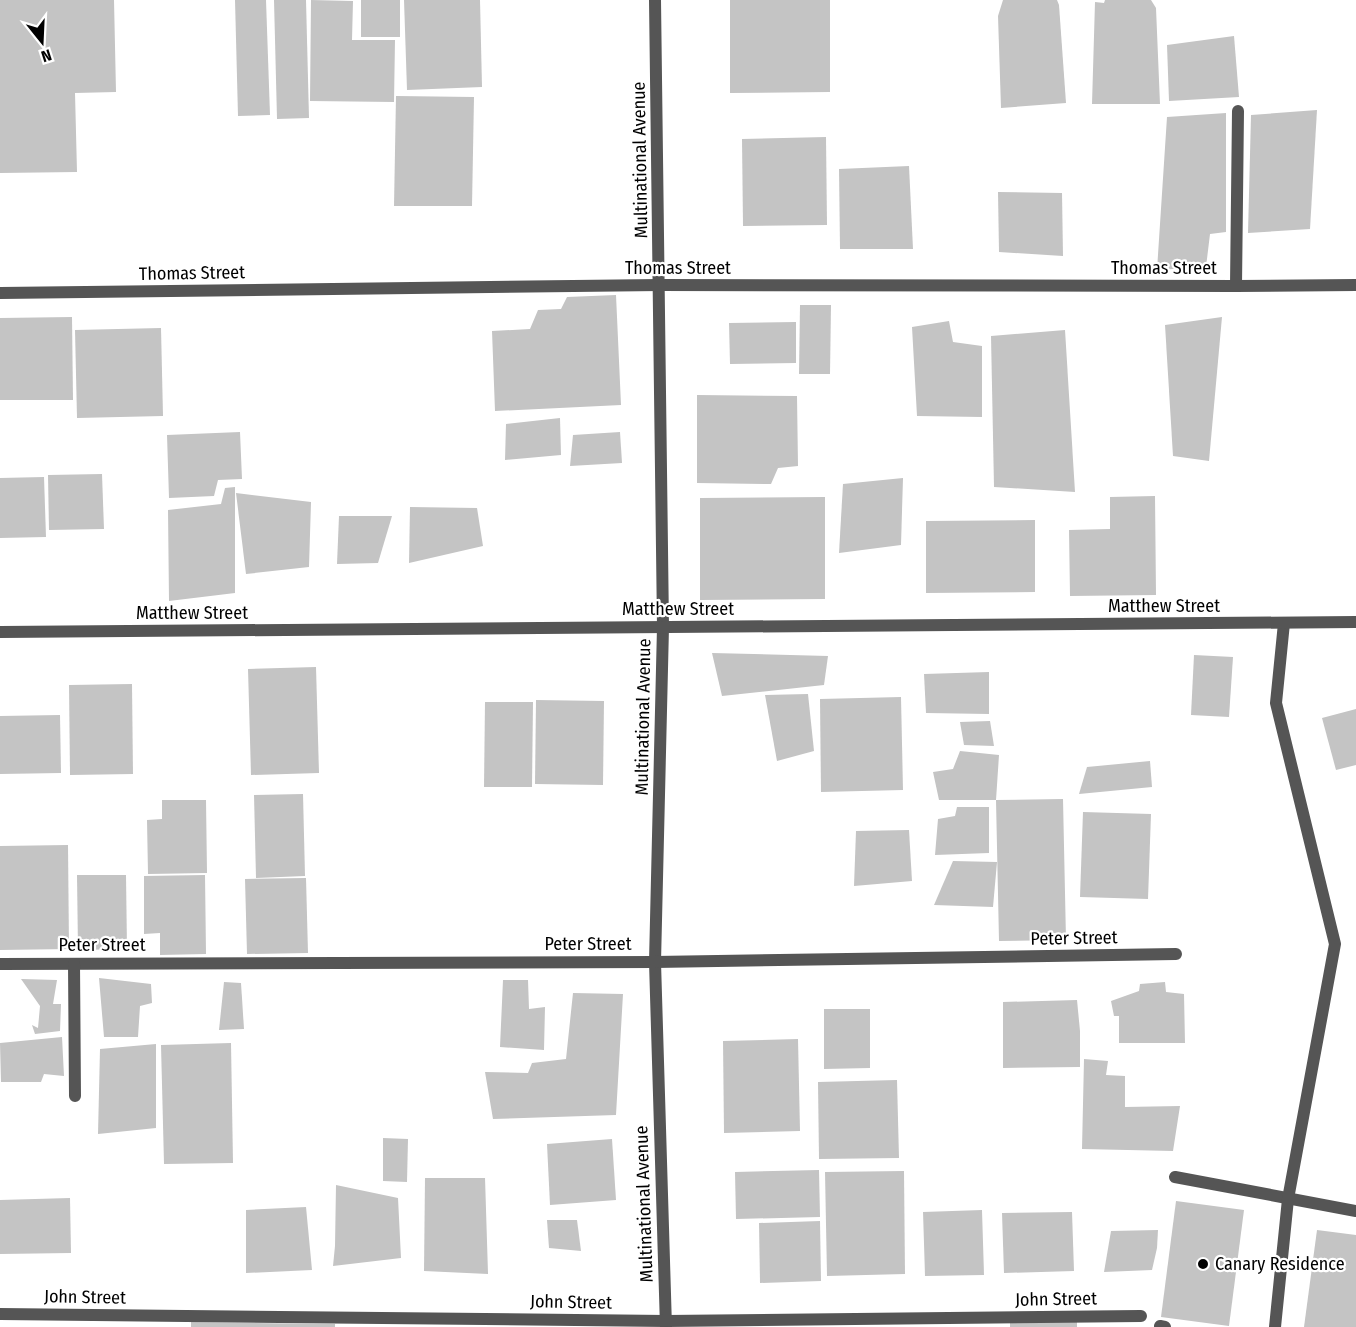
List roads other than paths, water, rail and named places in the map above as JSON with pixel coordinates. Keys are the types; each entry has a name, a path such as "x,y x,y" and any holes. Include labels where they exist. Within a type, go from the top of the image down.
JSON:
{"street":[{"name":"Multinational Avenue","path":"655,0 663,627 655,962 666,1324"},
{"path":"1236,286 1238,111"},
{"name":"Thomas Street","path":"0,293 660,285 1356,285"},
{"name":"Matthew Street","path":"0,632 1356,622"},
{"path":"1275,1327 1288,1198 1335,944 1276,703 1284,623"},
{"name":"Peter Street","path":"0,964 655,962 1176,954"},
{"path":"74,963 75,1096"},
{"path":"1175,1177 1356,1211"},
{"name":"John Street","path":"0,1314 666,1324 1141,1316"}],"place":[{"name":"Canary Residence","path":"1203,1264"}]}
